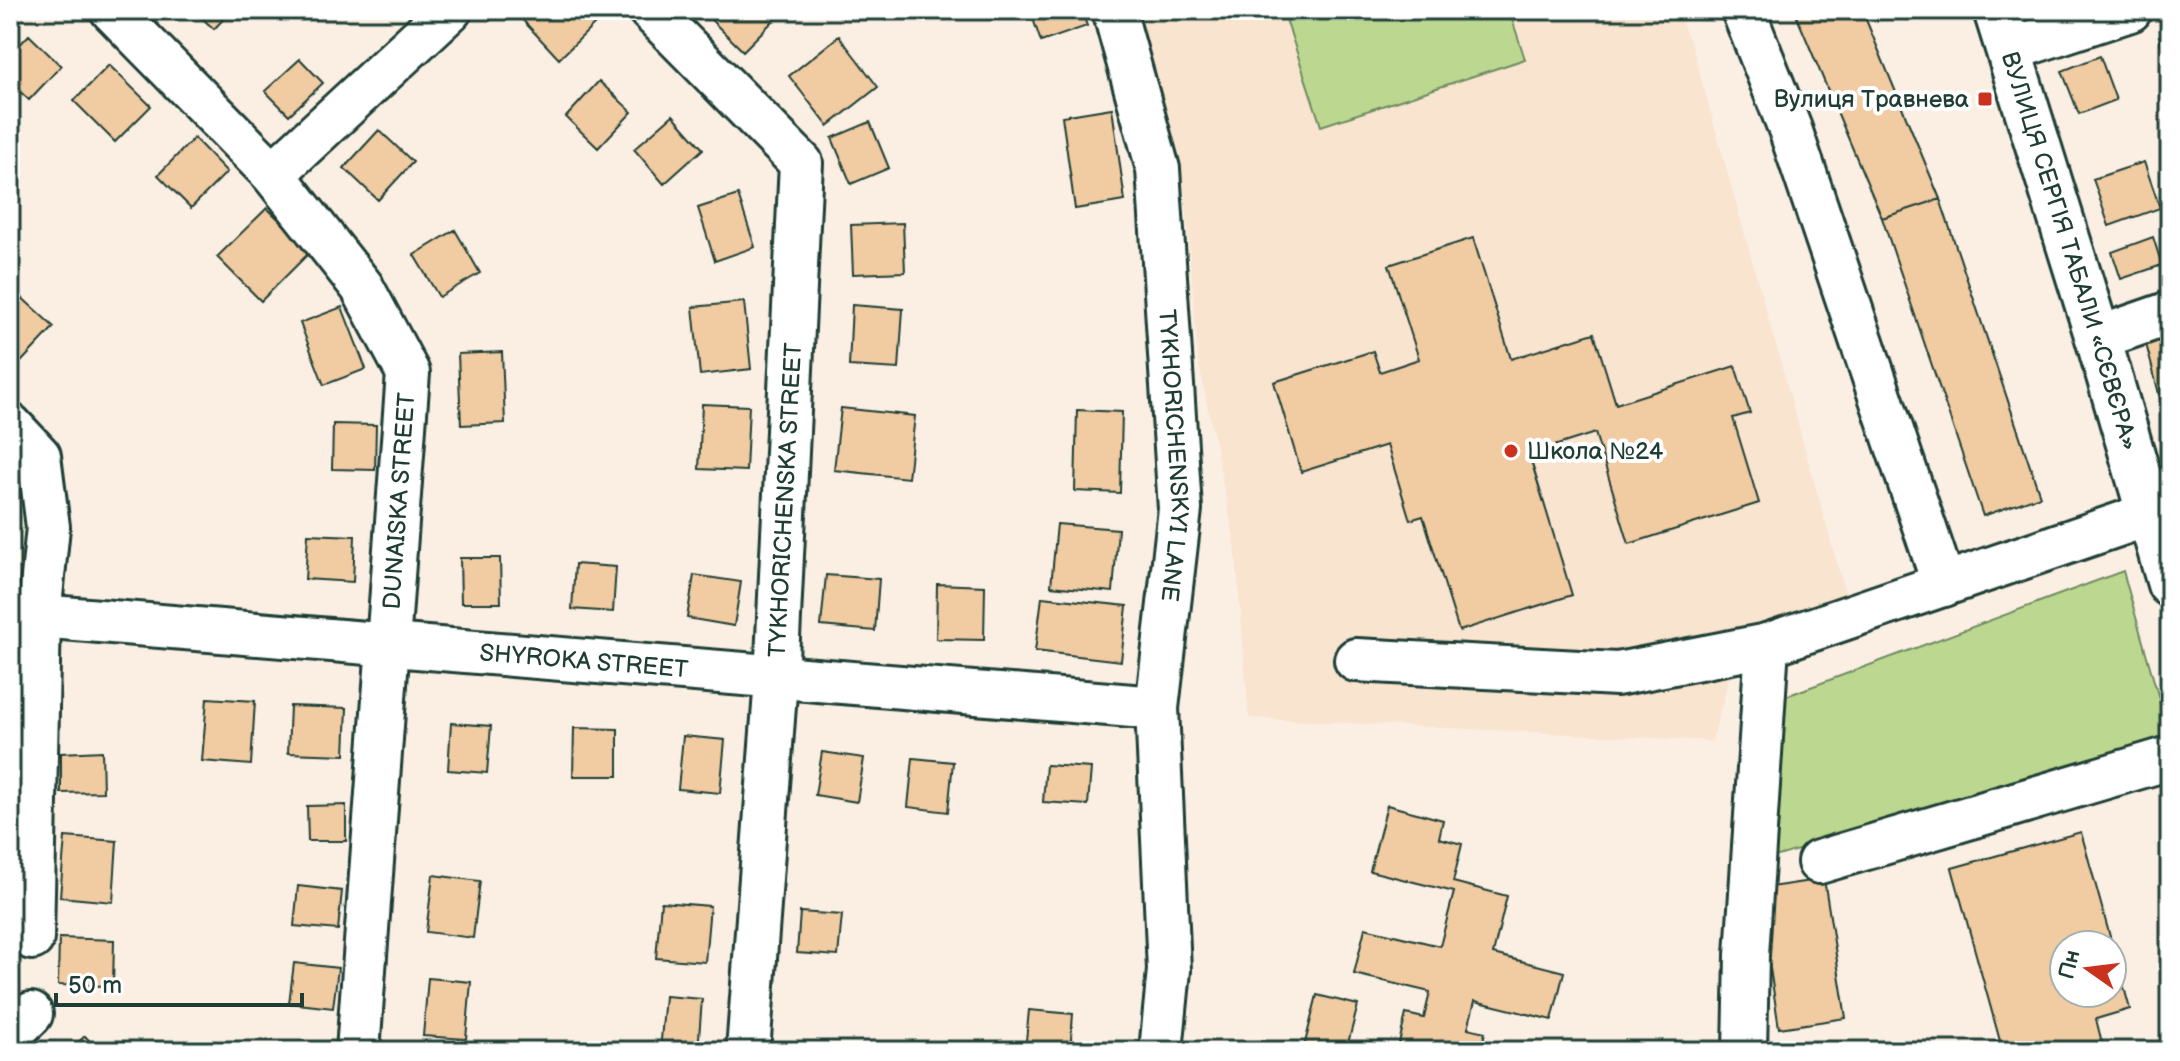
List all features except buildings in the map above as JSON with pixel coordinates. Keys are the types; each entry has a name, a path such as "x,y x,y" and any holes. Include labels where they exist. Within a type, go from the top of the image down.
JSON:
{"main road":[{"name":"ВУЛИЦЯ СЕРГІЯ ТАБАЛИ «СЄВЄРА»","path":"2002,30 2098,338 2170,584"}],"street":[{"name":"DUNAISKA STREET","path":"112,10 273,174 362,287 408,373 358,1051"},
{"path":"273,174 450,10"},
{"name":"TYKHORICHENSKA STREET","path":"650,10 801,163 776,679 748,1051"},
{"name":"TYKHORICHENSKYI LANE","path":"1114,10 1158,169 1180,509 1157,708 1169,970 1161,1051"},
{"path":"1743,10 1790,129 1944,585"},
{"path":"2002,30 2130,10"},
{"path":"2098,338 2170,313"},
{"path":"10,425 39,456 48,527 25,617 32,938"},
{"path":"1356,660 1617,674 1767,645 2150,514"},
{"name":"SHYROKA STREET","path":"25,617 1157,708"},
{"path":"1745,1051 1747,955 1767,645"},
{"path":"1819,862 2170,758"}],"shaded area":[{"name":"Школа №24","path":"1148,10 1676,10 1692,46 1850,610 1739,640 1712,741 1249,718 1235,543 1198,359 1185,191 1140,30"}],"green space":[{"path":"1283,10 1509,10 1525,59 1321,126"},
{"path":"2123,571 2170,738 1768,859 1781,698"}],"place":[{"name":"Вулиця Травнева","path":"1985,99"},
{"name":"Школа №24","path":"1511,451"}]}
